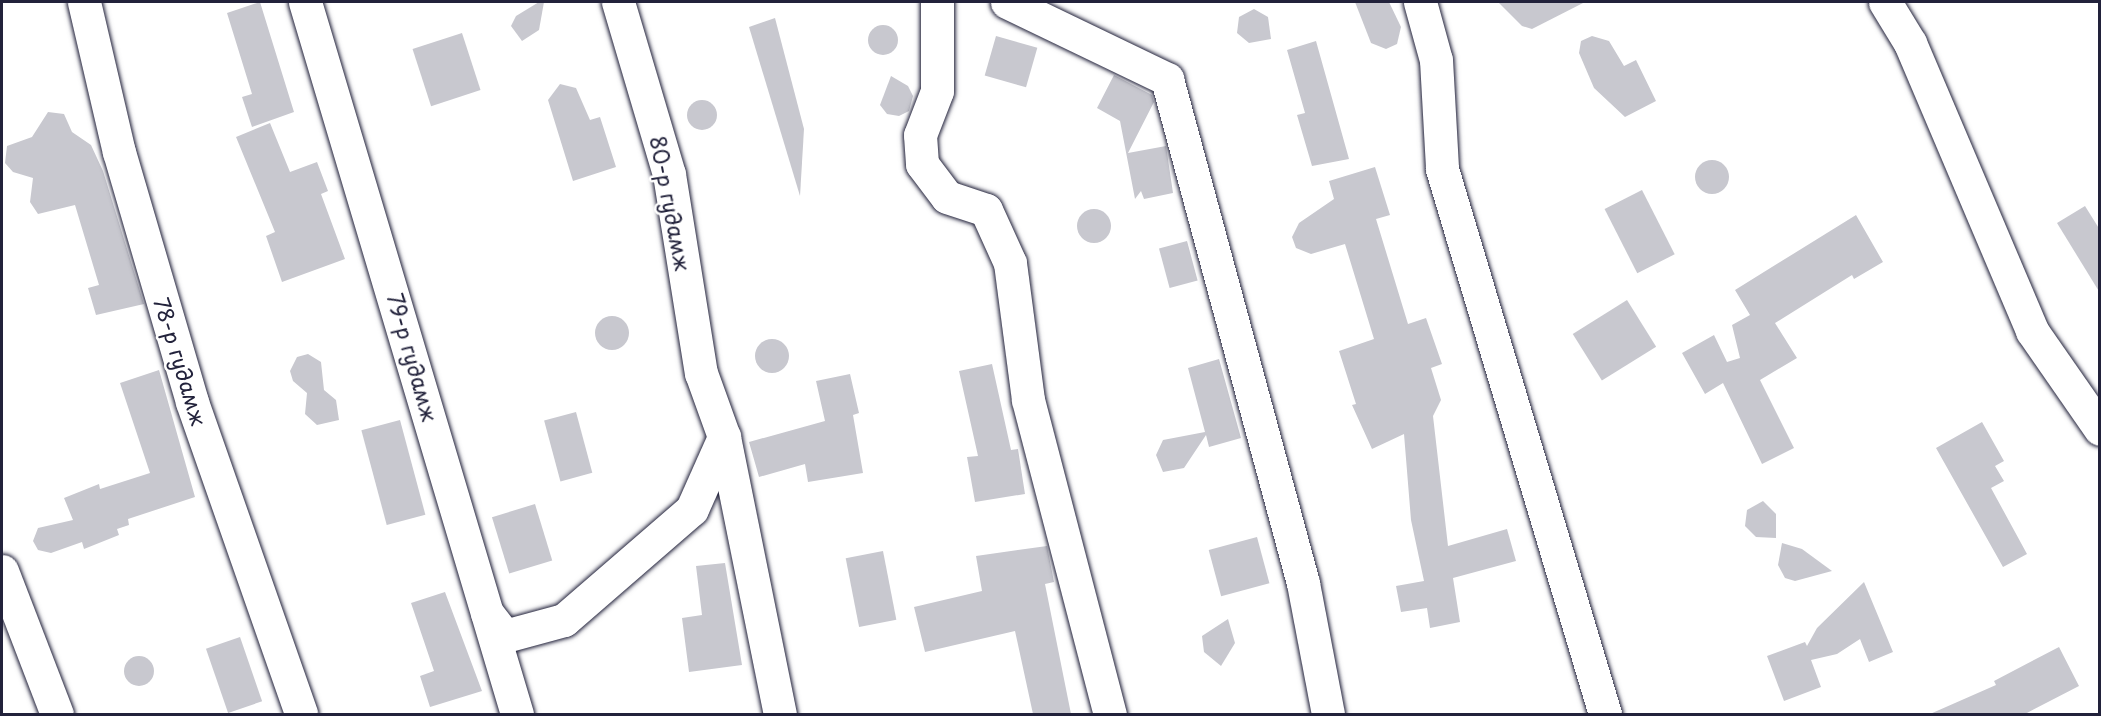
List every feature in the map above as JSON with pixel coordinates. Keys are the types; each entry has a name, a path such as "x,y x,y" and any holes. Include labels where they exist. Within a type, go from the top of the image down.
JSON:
{"street":[{"name":"78-р гудамж","path":"84,2 120,152 192,402 301,714"},
{"name":"79-р гудамж","path":"305,2 517,714"},
{"name":"80-р гудамж","path":"618,2 669,174 701,374 724,437 780,714"},
{"path":"937,2 937,91 920,135 922,164 947,197 986,210 1010,263 1028,400 1110,714"},
{"path":"1007,2 1167,79 1303,583 1328,714"},
{"path":"1420,2 1436,60 1442,169 1605,714"},
{"path":"1885,2 1910,43 2032,331 2100,429"},
{"path":"487,613 505,636 564,620 692,510 724,437"},
{"path":"2,572 57,714"}],"building":[{"path":"260,2 294,112 252,127 242,97 252,94 227,13"},
{"path":"539,2 544,2 539,30 522,41 511,26 516,16"},
{"path":"1355,2 1389,2 1401,27 1397,44 1386,49 1371,43"},
{"path":"1498,2 1585,2 1532,29 1522,26"},
{"path":"1254,9 1268,17 1271,39 1249,43 1237,33 1239,17"},
{"path":"775,18 804,129 800,196 749,27"},
{"path":"883,25 889,26 897,34 897,46 889,54 883,55 877,54 869,46 868,40 869,34 877,26"},
{"path":"462,33 481,90 431,106 413,49"},
{"path":"996,36 1037,48 1026,87 985,75"},
{"path":"1592,36 1609,41 1624,66 1636,60 1656,101 1625,117 1594,88 1579,53 1581,41"},
{"path":"1316,41 1349,159 1312,166 1297,115 1305,113 1287,50"},
{"path":"1114,75 1152,95 1154,102 1128,153 1166,146 1173,193 1144,199 1141,191 1135,199 1120,121 1097,108"},
{"path":"891,76 908,86 913,96 909,111 899,116 887,114 880,105"},
{"path":"560,84 576,88 590,120 600,117 616,167 573,181 548,100"},
{"path":"702,100 713,104 717,115 713,126 702,130 691,126 687,115 691,104"},
{"path":"48,112 64,114 72,132 91,145 103,171 144,304 96,315 88,288 99,285 75,205 38,214 30,202 33,178 13,172 5,163 7,146 32,137"},
{"path":"270,123 290,172 317,162 328,191 321,194 345,259 282,282 266,236 275,232 236,137"},
{"path":"1712,160 1724,165 1729,177 1724,189 1712,194 1700,189 1695,177 1700,165"},
{"path":"1375,167 1390,215 1376,219 1408,324 1426,318 1442,364 1431,368 1441,400 1433,416 1448,546 1507,529 1516,561 1453,578 1460,622 1430,628 1427,608 1401,612 1396,586 1424,581 1411,520 1404,434 1372,449 1352,405 1356,404 1339,351 1374,339 1345,244 1311,254 1296,248 1292,237 1299,223 1334,199 1329,181"},
{"path":"1642,190 1675,254 1637,273 1605,209"},
{"path":"2085,206 2100,230 2100,293 2057,223"},
{"path":"1094,209 1106,214 1111,226 1106,238 1094,243 1082,238 1077,226 1082,214"},
{"path":"1856,215 1883,262 1854,279 1852,275 1775,323 1797,358 1760,380 1794,448 1762,464 1723,383 1705,394 1682,353 1714,335 1727,362 1740,358 1732,325 1750,315 1735,290"},
{"path":"1187,241 1198,281 1170,288 1159,249"},
{"path":"1627,300 1656,347 1602,381 1573,334"},
{"path":"612,316 624,321 629,333 624,345 612,350 600,345 595,333 600,321"},
{"path":"772,339 784,344 789,356 784,368 772,373 760,368 755,356 760,344"},
{"path":"308,354 321,362 324,390 336,400 339,420 317,425 305,414 307,393 293,381 290,371 297,357"},
{"path":"1219,359 1241,438 1209,447 1206,435 1184,468 1163,472 1156,455 1163,440 1205,432 1188,368"},
{"path":"992,364 1011,450 1018,449 1025,494 975,502 967,457 978,456 959,371"},
{"path":"159,370 195,497 128,519 129,525 117,529 119,535 84,549 82,542 51,553 38,550 33,541 38,528 73,520 64,498 99,484 100,489 150,473 120,383"},
{"path":"850,374 859,413 853,415 863,473 808,482 805,464 759,477 749,442 825,421 816,381"},
{"path":"576,412 592,473 560,481 544,421"},
{"path":"400,420 425,515 387,525 361,430"},
{"path":"1982,422 2004,461 1995,466 2004,481 1991,488 2027,554 2003,567 1936,448"},
{"path":"1763,501 1776,514 1776,538 1756,537 1745,526 1747,510"},
{"path":"535,504 552,560 509,574 492,517"},
{"path":"1257,537 1269,583 1221,596 1209,550"},
{"path":"1782,543 1802,549 1832,571 1795,581 1785,578 1778,565"},
{"path":"1047,546 1054,582 1045,584 1071,714 1033,714 1015,631 925,652 914,607 982,591 976,556"},
{"path":"883,551 896,620 859,627 846,558"},
{"path":"725,563 742,665 689,672 682,618 702,615 696,566"},
{"path":"1864,582 1893,652 1869,662 1860,639 1837,654 1811,660 1821,687 1784,701 1767,656 1805,642 1807,646 1817,628"},
{"path":"445,592 482,691 430,707 420,676 434,671 411,603"},
{"path":"1228,619 1235,643 1221,666 1204,652 1202,636"},
{"path":"240,637 262,701 228,713 206,649"},
{"path":"2059,647 2079,686 2025,714 1930,714 1996,685 1994,681"},
{"path":"139,656 145,657 153,665 153,677 145,685 139,686 133,685 125,677 124,671 125,665 133,657"}]}
